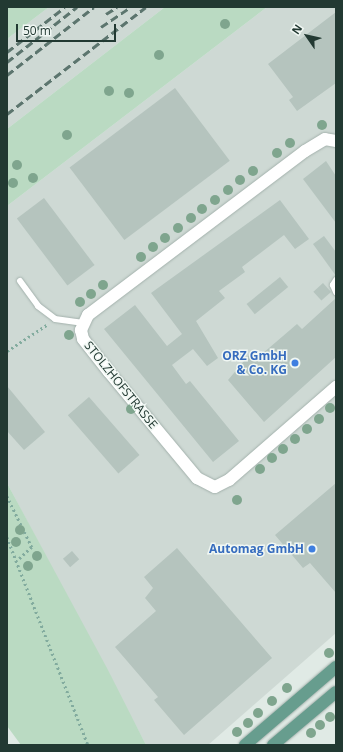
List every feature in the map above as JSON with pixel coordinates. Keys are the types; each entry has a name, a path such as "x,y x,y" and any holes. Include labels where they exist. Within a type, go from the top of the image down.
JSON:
{"main road":[{"path":"245,745 336,667"},
{"path":"273,745 336,692"}],"street":[{"path":"82,323 305,151 325,139 336,140"},
{"name":"STOLZHOFSTRASSE","path":"82,323 84,339 114,378 197,478 215,487 228,480 336,387"}],"lane":[{"path":"336,280 332,285 336,292"},
{"path":"20,281 38,306 56,319 82,323"}],"path":[{"path":"7,352 56,319"},
{"path":"7,496 32,547 19,559"},
{"path":"7,537 19,559 88,745"}],"shaded area":[{"path":"49,7 165,7 7,129 7,39"},
{"path":"267,7 336,7 336,633 208,745 146,745 7,483 7,206"}],"green space":[{"path":"7,7 49,7 7,39"},
{"path":"165,7 267,7 7,206 7,129"},
{"path":"7,483 108,670 146,745 21,745 7,726"}],"building":[{"path":"336,12 336,83 297,111 289,100 293,97 268,64"},
{"path":"175,88 230,161 124,240 70,167"},
{"path":"326,161 336,176 336,223 303,179"},
{"path":"44,198 95,265 67,286 17,218"},
{"path":"280,200 309,239 295,249 284,235 242,267 245,272 219,291 225,298 196,321 218,358 207,366 193,349 172,365 186,384 190,381 239,441 213,462 104,329 135,305 167,346 182,334 151,293"},
{"path":"324,236 336,252 336,276 313,244"},
{"path":"280,277 288,287 255,314 247,304"},
{"path":"323,283 331,292 321,301 313,292"},
{"path":"336,298 336,357 264,422 228,380 250,354 255,360 297,324 302,329"},
{"path":"7,386 45,432 24,450 7,431"},
{"path":"89,397 140,455 118,473 68,415"},
{"name":"Automag GmbH","path":"336,483 336,593 310,563 303,568 275,535"},
{"path":"177,548 272,658 184,735 154,700 158,697 115,647 156,611 145,598 153,588 144,577"},
{"path":"72,551 79,559 70,567 63,559"}],"railway":[{"path":"7,52 65,7"},
{"path":"7,62 77,7"},
{"path":"7,75 94,7"},
{"path":"106,14 117,7"},
{"path":"101,27 131,7"},
{"path":"7,114 146,7"}],"place":[{"name":"ORZ GmbH & Co. KG","path":"295,363"},
{"name":"Automag GmbH","path":"312,549"}]}
